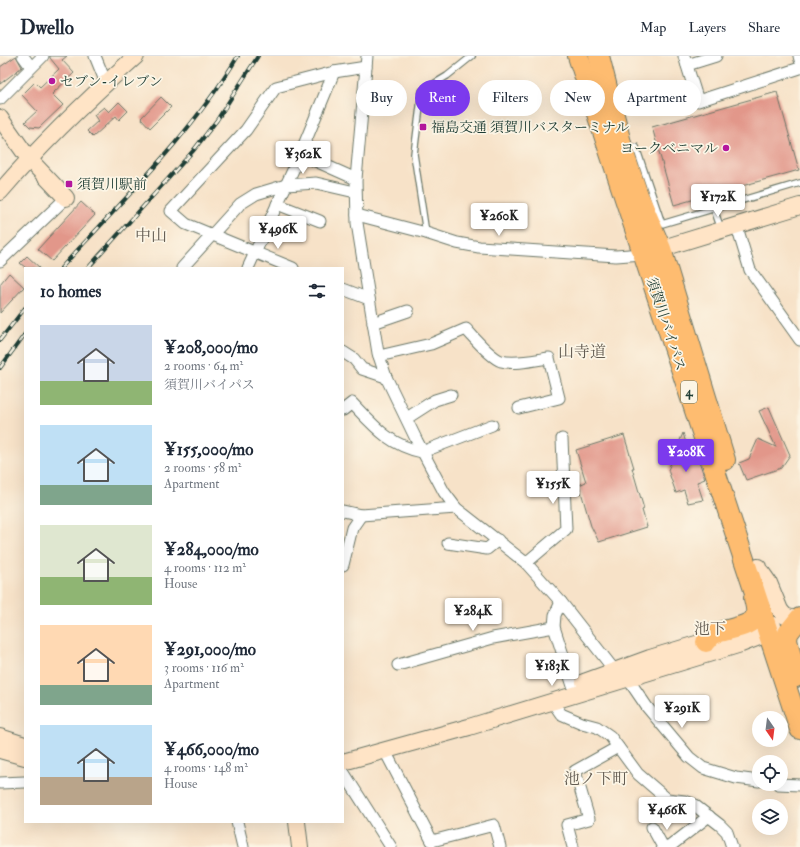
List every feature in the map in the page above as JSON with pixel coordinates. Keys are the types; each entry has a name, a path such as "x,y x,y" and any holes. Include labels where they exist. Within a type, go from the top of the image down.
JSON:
{"highway":[{"name":"須賀川バイパス","path":"578,56 652,252 753,569 779,624 793,679 800,729"},
{"name":"須賀川バイパス","path":"599,56 623,151 644,193 652,252"},
{"path":"706,642 712,635 745,625 756,616 753,569"}],"street":[{"path":"23,56 31,68"},
{"path":"0,99 43,56"},
{"path":"95,56 106,83"},
{"path":"0,192 29,159 106,83 136,56"},
{"path":"716,56 685,61 698,101 800,68"},
{"path":"799,56 800,60"},
{"path":"291,267 186,224 171,211 246,130 276,87 334,72 367,61 355,192 357,215 379,356 386,377 422,452 444,492 456,508 526,563 561,602 615,671 628,679 647,707 689,757 703,768 736,778 752,780"},
{"path":"248,267 300,154 334,72"},
{"path":"0,118 29,159 66,198 22,242 0,261"},
{"path":"300,154 356,178"},
{"path":"183,267 240,204 269,189 286,185 316,183 355,192"},
{"path":"277,204 320,221"},
{"path":"357,215 426,233 456,243 479,247 616,256 652,252 800,206"},
{"path":"729,229 750,270 800,340"},
{"path":"344,289 369,299"},
{"path":"373,323 408,311"},
{"path":"379,356 431,344 466,329 492,355 501,361 515,362 549,358 559,398 519,408"},
{"path":"344,353 354,359 362,369 386,377"},
{"path":"407,418 435,400 452,395"},
{"path":"344,409 352,403 383,436 412,450 422,452 492,425"},
{"path":"526,563 566,529 562,438"},
{"path":"344,511 361,515 456,508"},
{"path":"344,561 352,528 361,515"},
{"path":"448,543 488,549 498,540"},
{"path":"561,602 555,615 554,627 572,686"},
{"path":"615,671 642,666 779,624"},
{"path":"344,753 406,737 572,686 706,642 779,624"},
{"path":"741,644 779,624"},
{"path":"398,666 492,638 554,627"},
{"path":"391,847 344,767 385,751 741,644 761,640 766,641 793,679"},
{"path":"552,701 561,714 597,728 610,736 638,774 666,799 685,801 693,804 709,816 726,832 732,847"},
{"path":"0,738 24,745"},
{"path":"574,847 567,825 589,819 575,771 618,747"},
{"path":"0,750 24,757"},
{"path":"385,751 432,841 494,825 500,847"},
{"path":"0,783 24,782"},
{"path":"788,784 800,785"},
{"path":"669,847 709,816"},
{"path":"237,823 244,847"},
{"path":"296,823 300,847"},
{"path":"652,827 663,847"}],"lane":[{"path":"426,233 414,154 422,91 447,76 472,56"},
{"path":"644,193 662,224 800,183"},
{"path":"714,209 729,229"}],"building":[{"path":"16,56 22,67 0,84 0,67"},
{"path":"50,56 67,56 62,60 74,73 52,94 63,105 39,128 30,127 25,122 37,111 22,95 35,82 40,87 59,69"},
{"name":"ヨークベニマル","path":"777,92 799,170 674,205 652,127 691,116 701,116 701,113"},
{"path":"161,97 171,107 150,128 141,118"},
{"path":"119,102 128,111 119,120 116,116 93,137 87,131 98,121 94,115 104,107 109,112"},
{"path":"81,202 95,215 52,261 38,249"},
{"path":"27,256 39,267 25,267 20,263"},
{"path":"9,273 24,287 0,313 0,284"},
{"path":"769,407 790,455 781,468 746,480 739,463 749,459 758,439 776,447 759,411"},
{"path":"683,433 690,457 697,455 705,479 697,482 703,500 688,503 684,490 676,493 668,470"},
{"path":"624,435 634,468 632,468 644,509 642,510 647,527 599,542 591,526 579,485 586,482 576,450"}],"railway":[{"path":"62,267 178,140 199,113 238,56"},
{"path":"89,267 193,151 217,120 258,56"},
{"path":"0,340 24,309"},
{"path":"0,368 24,335"}],"place":[{"name":"セブン-イレブン","path":"52,81"},
{"name":"福島交通 須賀川バスターミナル","path":"423,127"},
{"name":"ヨークベニマル","path":"726,148"},
{"name":"須賀川駅前","path":"69,184"}],"district":[{"name":"中山","path":"151,236"},
{"name":"山寺道","path":"582,352"},
{"name":"池下","path":"710,629"},
{"name":"池ノ下町","path":"596,779"}]}
